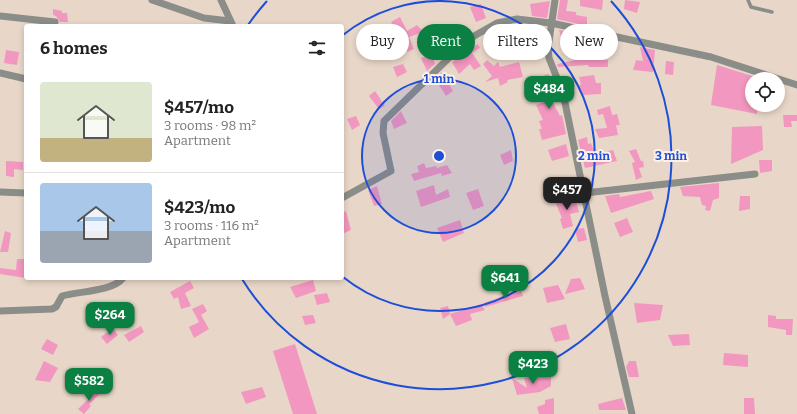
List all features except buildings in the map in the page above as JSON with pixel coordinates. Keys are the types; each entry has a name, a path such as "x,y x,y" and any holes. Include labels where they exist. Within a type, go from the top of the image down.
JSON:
{"street":[{"path":"152,0 204,18 232,24"},
{"path":"221,0 232,24"},
{"path":"554,0 549,58 563,93 585,193 605,296 632,414"},
{"path":"0,16 55,22"},
{"path":"344,197 391,171 383,133 384,121 465,43 497,22 517,19 551,23 711,57 797,85"},
{"path":"0,73 24,79"},
{"path":"585,193 754,174"},
{"path":"0,192 24,193"},
{"path":"0,311 52,309 56,307 62,296 108,287 120,280"}],"lane":[{"path":"748,0 751,7 772,12"}],"shaded area":[{"path":"0,0 797,0 797,414 0,414"}]}
